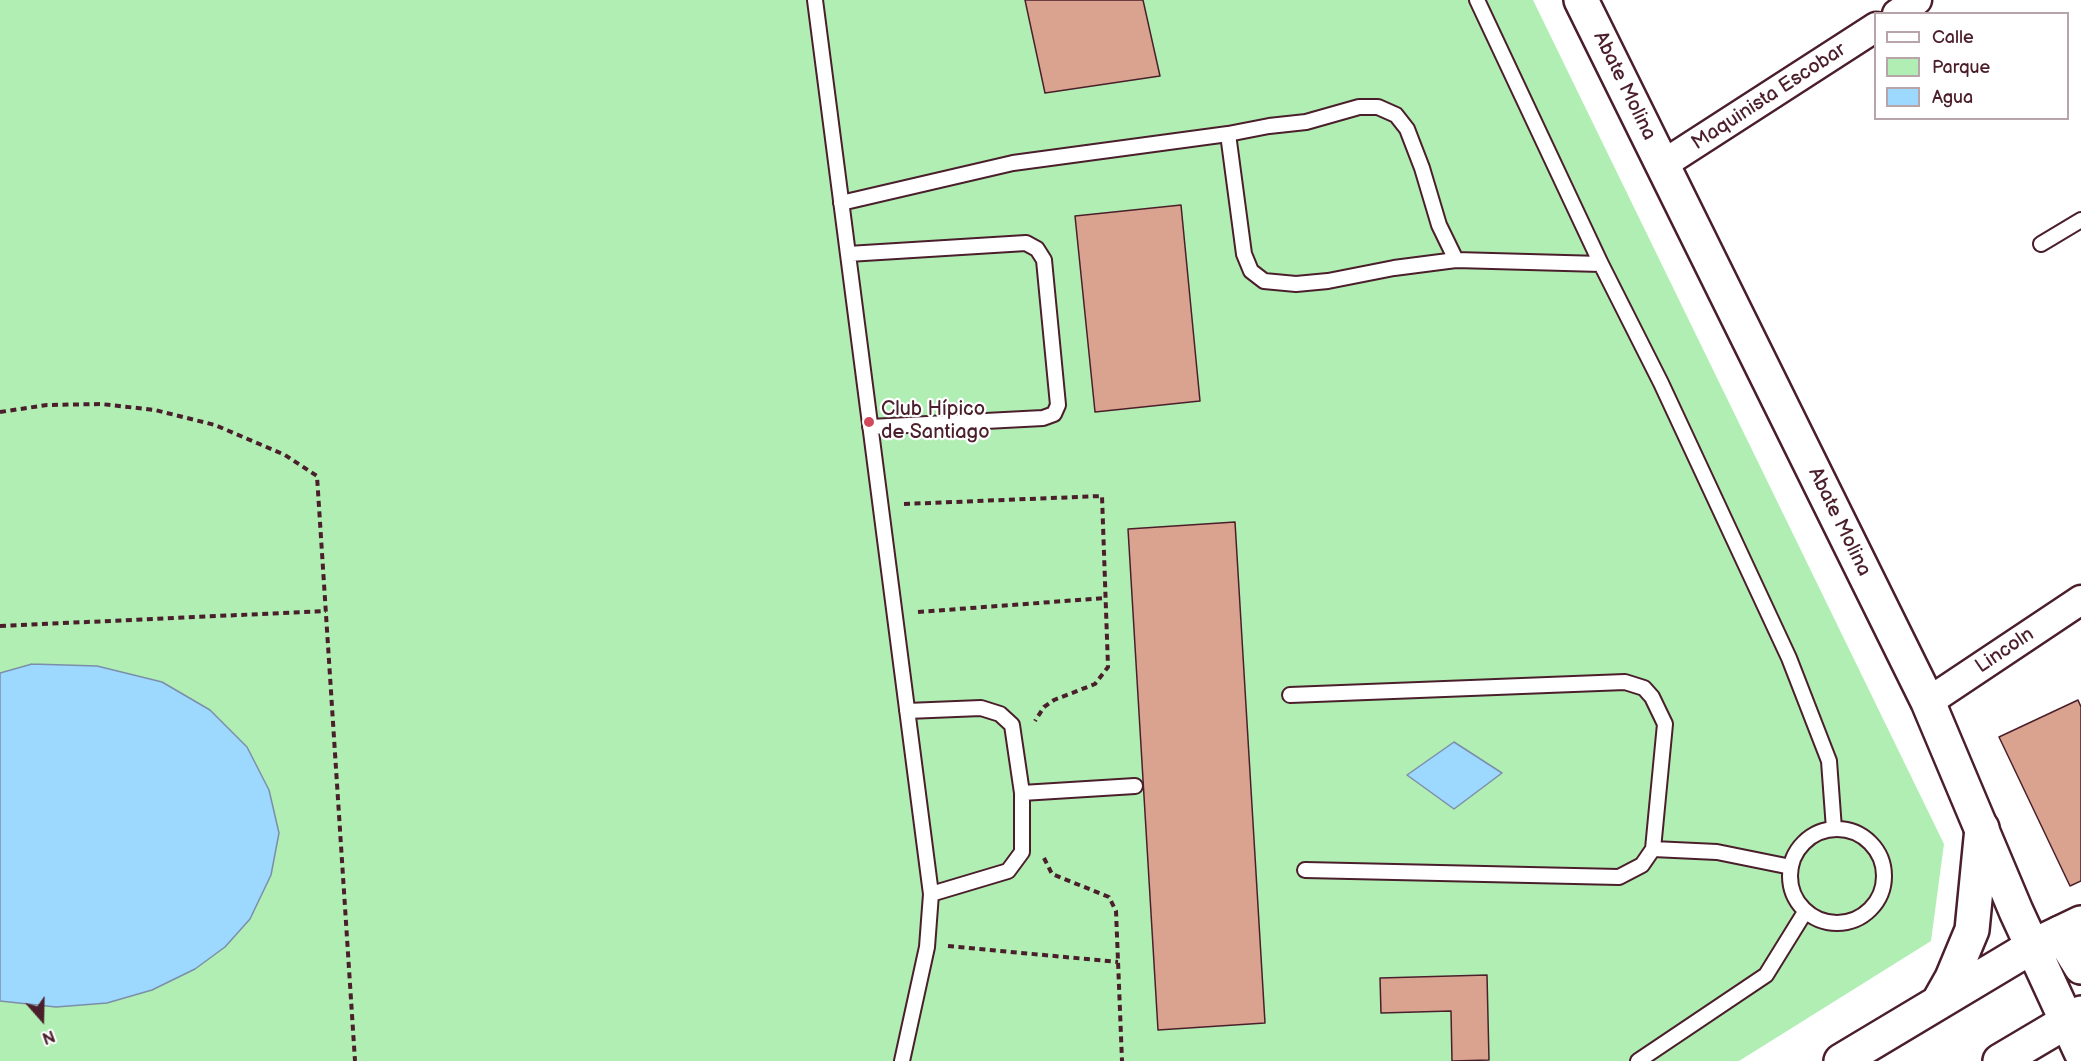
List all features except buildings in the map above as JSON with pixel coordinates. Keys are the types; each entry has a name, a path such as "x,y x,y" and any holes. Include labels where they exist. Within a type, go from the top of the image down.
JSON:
{"main road":[{"name":"Abate Molina","path":"1581,0 1928,702 2016,911 2058,934 2081,1052"},
{"path":"1939,1001 1952,978 1972,930 1982,828"},
{"path":"1841,1061 1939,1001 2058,934 2081,968"},
{"path":"2000,1061 2074,1016"}],"street":[{"path":"1899,12 1917,0"},
{"name":"Maquinista Escobar","path":"1662,165 1874,28"},
{"name":"Lincoln","path":"1928,702 2081,600"}],"lane":[{"path":"815,0 931,894 927,947 902,1061"},
{"path":"1477,0 1601,264 1661,383 1789,658 1829,761 1834,829"},
{"path":"841,203 1013,163 1228,134 1306,122 1359,107 1378,107 1396,115 1407,129 1422,168 1439,225 1456,260"},
{"path":"1228,134 1244,254 1251,271 1264,281 1296,284 1328,281 1394,268 1456,260 1601,264"},
{"path":"2041,244 2081,220"},
{"path":"848,254 1026,243 1037,249 1044,260 1058,405 1054,414 1043,418 870,427"},
{"path":"1290,695 1625,682 1644,688 1652,697 1665,724 1653,849 1642,865 1619,877 1305,870"},
{"path":"907,711 981,708 1000,714 1012,725 1022,793 1022,852 1008,871 931,894"},
{"path":"1022,793 1135,786"},
{"path":"1834,829 1853,832 1868,841 1879,856 1884,874 1882,892 1872,908 1857,919 1840,924 1821,921 1805,912 1794,897 1790,879 1792,861 1801,845 1816,834 1834,829"},
{"path":"1653,849 1717,852 1791,867"},
{"path":"1638,1061 1766,975 1805,912"}],"path":[{"path":"0,412 47,405 101,404 155,410 215,425 285,455 317,476 355,1061"},
{"path":"903,504 1102,496 1107,667 1095,684 1054,700 1044,707 1036,721 1014,740"},
{"path":"918,612 1105,598"},
{"path":"0,626 326,611"},
{"path":"1022,836 1040,849 1052,874 1109,897 1116,911 1122,1061"},
{"path":"941,946 1118,962"}],"green space":[{"name":"Club Hípico de Santiago","path":"0,0 1533,0 1944,844 1931,941 1739,1061 0,1061"}],"water":[{"path":"32,664 97,666 162,682 210,710 247,747 269,790 279,833 271,875 250,919 225,947 195,969 152,990 107,1003 56,1007 0,1001 0,673"},
{"path":"1454,742 1502,773 1454,809 1407,775"}],"place":[{"name":"Club Hípico de Santiago","path":"869,422"}]}
